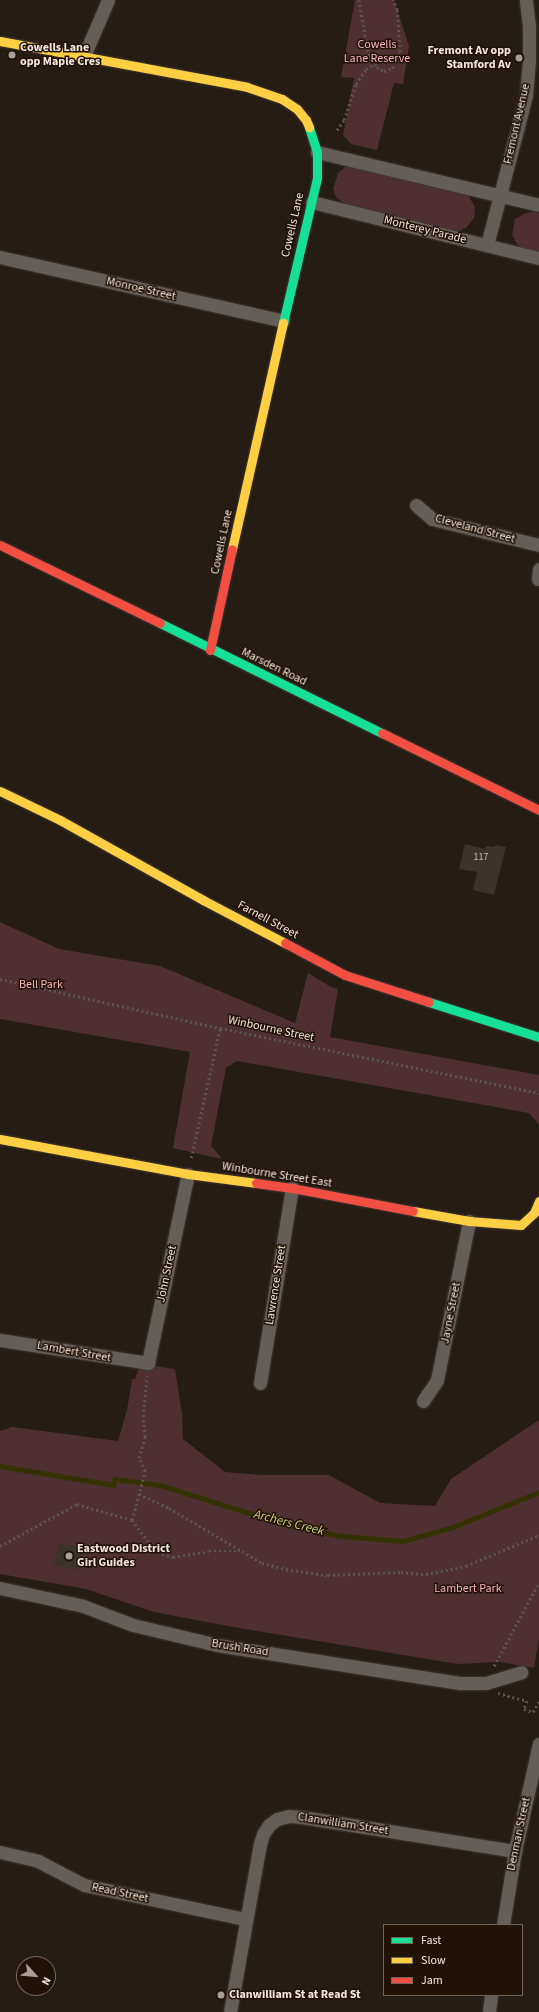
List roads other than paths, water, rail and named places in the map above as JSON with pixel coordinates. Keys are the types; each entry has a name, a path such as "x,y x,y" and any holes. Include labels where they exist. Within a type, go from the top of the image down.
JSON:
{"street":[{"path":"84,56 108,0"},
{"name":"Fremont Avenue","path":"487,245 526,95 529,54 529,26 526,0"},
{"name":"Cowells Lane","path":"0,41 247,87 282,99 297,109 306,120 317,152 317,178 283,321 210,650"},
{"path":"317,152 539,205"},
{"name":"Monterey Parade","path":"312,202 539,258"},
{"name":"Monroe Street","path":"0,257 283,321"},
{"name":"Cleveland Street","path":"416,505 432,519 539,545"},
{"name":"Marsden Road","path":"0,545 210,650 539,810"},
{"name":"Farnell Street","path":"0,791 60,820 203,900 345,975 539,1037"},
{"name":"Winbourne Street East","path":"0,1139 188,1174 292,1188 469,1221 521,1225 534,1213 539,1201"},
{"name":"John Street","path":"148,1363 188,1174"},
{"name":"Lawrence Street","path":"260,1383 292,1188"},
{"name":"Jayne Street","path":"423,1401 437,1380 469,1221"},
{"name":"Lambert Street","path":"0,1340 148,1363"},
{"name":"Brush Road","path":"0,1588 83,1606 133,1625 217,1645 461,1683 486,1683 521,1672"},
{"name":"Denman Street","path":"503,1924 515,1851 539,1744"},
{"name":"Clanwilliam Street","path":"230,2012 245,1919 263,1834 269,1825 277,1819 289,1816 308,1818 515,1851"},
{"name":"Read Street","path":"0,1852 38,1861 84,1886 245,1919"},
{"path":"489,2012 491,1996"}],"waterway":[{"name":"Archers Creek","path":"0,1466 113,1485 115,1479 160,1485 288,1525 341,1536 403,1541 453,1527 539,1492"}],"place":[{"name":"Cowells Lane opp Maple Cres","path":"12,55"},
{"name":"Fremont Av opp Stamford Av","path":"519,58"},
{"name":"Eastwood District Girl Guides","path":"69,1556"},
{"name":"Clanwilliam St at Read St","path":"221,1995"}],"park label":[{"name":"Cowells Lane Reserve","path":"377,52"},
{"name":"Bell Park","path":"41,985"},
{"name":"Lambert Park","path":"468,1589"}]}
